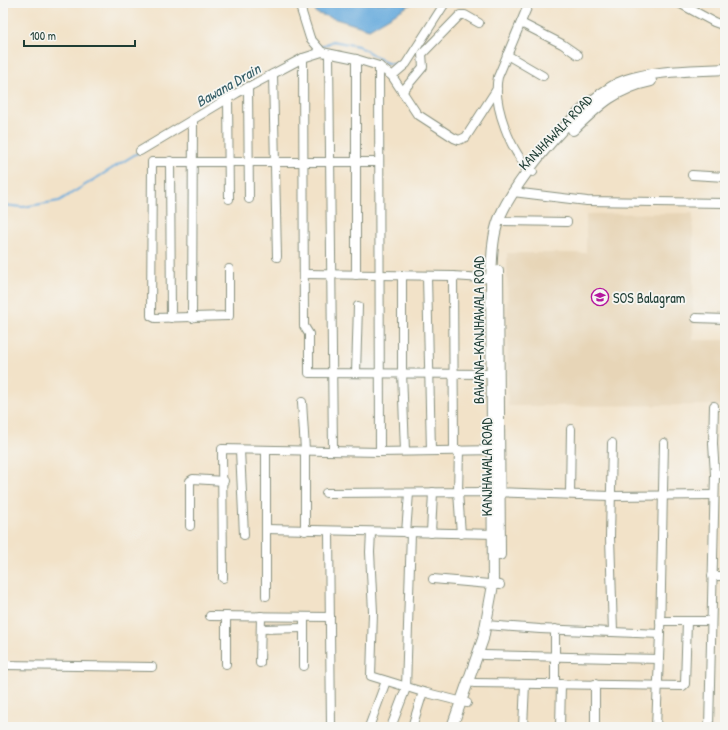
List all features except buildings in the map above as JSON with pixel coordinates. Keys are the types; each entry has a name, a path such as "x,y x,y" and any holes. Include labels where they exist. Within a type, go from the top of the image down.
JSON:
{"main road":[{"name":"BAWANA-KANJHAWALA ROAD","path":"452,727 464,702 483,639 490,626 496,585 497,450 495,279 493,249 501,220 515,193 530,170 600,94 625,80 721,73"},
{"path":"458,727 464,702 474,682 484,655 490,626"}],"street":[{"path":"299,3 304,23 313,42 324,52 330,162 331,374 333,451"},
{"path":"392,76 406,64 445,3"},
{"path":"529,3 498,77 497,89 503,121 512,144 530,170"},
{"path":"680,3 714,22 725,26"},
{"path":"402,92 423,67 422,54 460,15 465,15 479,23"},
{"path":"521,23 562,44 578,55"},
{"path":"140,151 248,87 303,58 324,52 379,66 392,76 417,114 459,140 466,137 497,89"},
{"path":"507,55 544,76"},
{"path":"303,58 304,326 309,334 308,373 428,372 495,374"},
{"path":"356,59 356,275"},
{"path":"379,66 380,452"},
{"path":"273,74 276,256"},
{"path":"248,87 249,199"},
{"path":"228,98 229,200"},
{"path":"192,318 193,120"},
{"path":"229,269 229,316 155,318 150,314 151,165 154,161 379,162"},
{"path":"170,161 171,318"},
{"path":"692,175 725,176"},
{"path":"515,193 587,201 725,204"},
{"path":"501,220 567,222"},
{"path":"304,274 453,276 495,279"},
{"path":"402,275 402,372 405,451"},
{"path":"427,276 431,451"},
{"path":"453,276 454,373 461,534"},
{"path":"356,373 358,306"},
{"path":"696,318 725,319"},
{"path":"302,402 305,450 305,530"},
{"path":"709,727 710,621 715,474 713,444 714,406"},
{"path":"570,494 571,430"},
{"path":"612,443 610,537 613,632"},
{"path":"656,727 660,634 664,443"},
{"path":"223,578 224,481 222,449 380,452 497,450"},
{"path":"240,450 244,535"},
{"path":"266,451 266,596"},
{"path":"715,474 725,474"},
{"path":"190,526 190,482 193,479 224,481"},
{"path":"431,533 433,492"},
{"path":"326,493 496,492 610,496 714,495"},
{"path":"391,727 406,688 409,493"},
{"path":"266,529 329,532 497,534"},
{"path":"329,532 331,727"},
{"path":"371,532 370,552 373,618 370,675 372,678 406,688 464,702"},
{"path":"712,576 725,576"},
{"path":"433,579 496,585"},
{"path":"210,616 330,617"},
{"path":"226,616 226,664"},
{"path":"260,663 261,616"},
{"path":"304,617 304,666"},
{"path":"660,621 710,621"},
{"path":"474,682 682,686 685,685 686,621"},
{"path":"490,626 660,634"},
{"path":"261,629 304,628"},
{"path":"555,629 555,657 560,727"},
{"path":"484,655 659,660"},
{"path":"3,665 152,667"},
{"path":"369,727 386,681"},
{"path":"523,727 525,684"},
{"path":"595,684 595,727"},
{"path":"412,727 423,692"}],"shaded area":[{"name":"SOS Balagram","path":"693,213 693,340 725,340 725,405 508,406 507,253 586,253 586,214"}],"water":[{"path":"314,3 413,3 369,29 316,13"}],"waterway":[{"name":"Bawana Drain","path":"429,20 438,3"},
{"name":"Bawana Drain","path":"321,47 333,41 358,46 387,63 400,65"},
{"name":"Bawana Drain","path":"3,205 23,207 59,201 139,152"}],"place":[{"name":"SOS Balagram","path":"600,297"}]}
